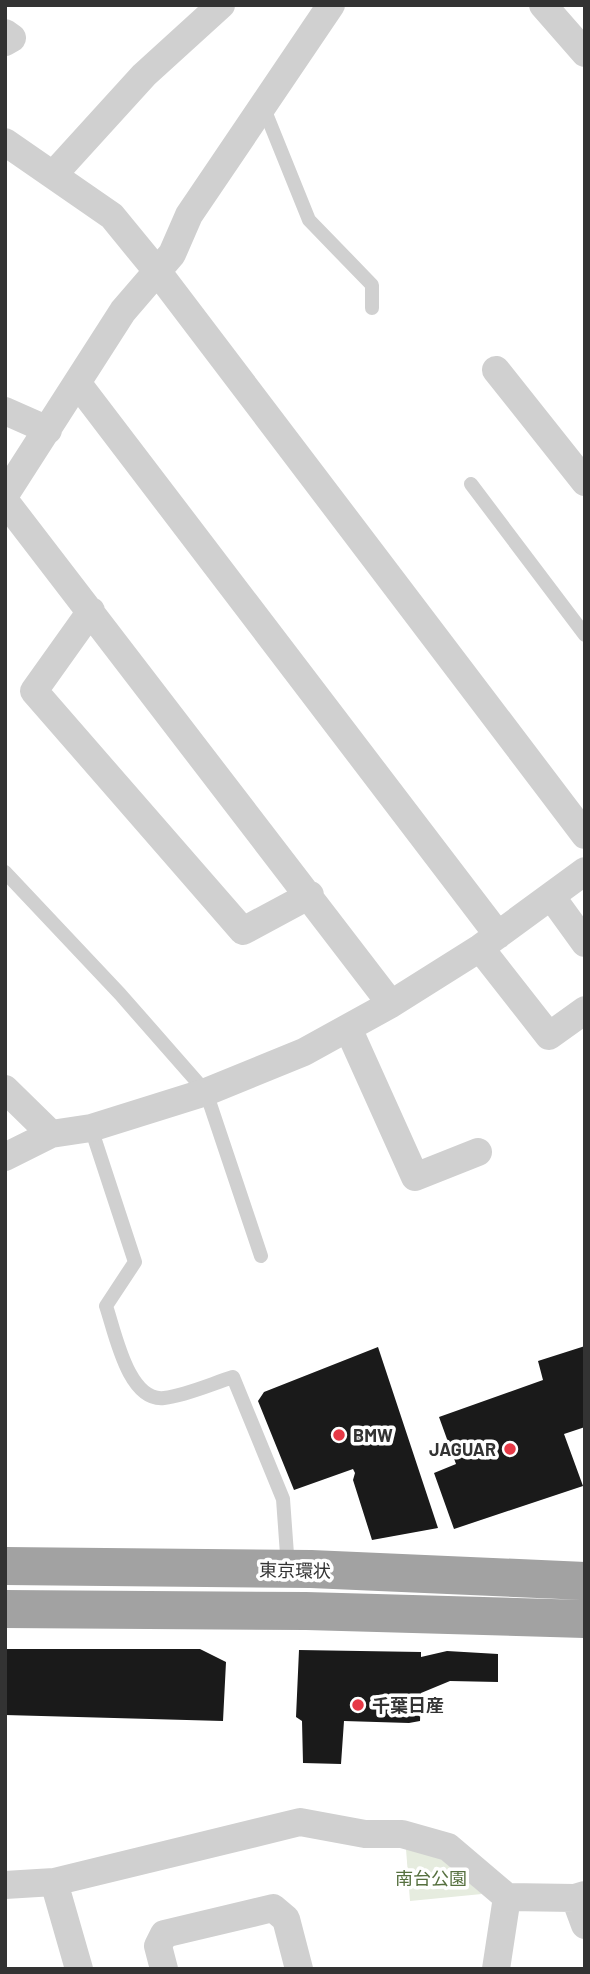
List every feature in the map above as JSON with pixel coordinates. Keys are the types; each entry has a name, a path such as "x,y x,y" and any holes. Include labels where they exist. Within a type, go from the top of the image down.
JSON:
{"highway":[{"name":"東京環状","path":"5,1566 288,1569 585,1581"},
{"path":"5,1609 306,1611 585,1619"}],"street":[{"path":"54,174 145,75 221,5"},
{"path":"5,495 123,312 172,254 189,215 331,5"},
{"path":"542,5 585,53"},
{"path":"5,33 12,38 5,42"},
{"path":"5,142 112,216 157,271 585,835"},
{"path":"496,370 585,482"},
{"path":"78,384 489,941 549,1036 585,1010"},
{"path":"5,411 48,430"},
{"path":"5,501 391,1004"},
{"path":"91,611 34,691 243,931 310,895"},
{"path":"5,1157 51,1134 91,1128 206,1092 304,1052 391,1004 489,941 585,871"},
{"path":"551,896 585,943"},
{"path":"348,1028 415,1177 478,1152"},
{"path":"5,1089 51,1134"},
{"path":"5,1885 54,1882 300,1822 365,1834 402,1834 447,1847 507,1897 580,1897 585,1925"},
{"path":"54,1882 79,1969"},
{"path":"496,1969 507,1897"},
{"path":"164,1969 158,1946 164,1934 273,1908 286,1919 299,1969"}],"lane":[{"path":"263,106 309,220 372,285 372,307"},
{"path":"471,484 585,635"},
{"path":"5,872 120,994 206,1092 261,1256"},
{"path":"91,1128 135,1262 106,1307 131,1378 143,1392 162,1399 233,1377 283,1499 288,1569"}],"green space":[{"name":"南台公園","path":"406,1849 440,1857 482,1894 410,1901"}],"building":[{"name":"JAGUAR","path":"585,1346 585,1427 564,1434 583,1486 454,1529 434,1473 456,1464 439,1417 543,1380 538,1361"},
{"name":"BMW","path":"378,1347 438,1528 372,1540 353,1480 353,1469 294,1490 258,1401 264,1392"},
{"path":"5,1649 200,1649 226,1662 223,1721 5,1715"},
{"name":"千葉日産","path":"299,1650 421,1652 421,1657 447,1651 498,1654 498,1682 450,1681 421,1693 420,1721 344,1721 341,1764 303,1763 302,1721 296,1717"}],"place":[{"name":"BMW","path":"339,1435"},
{"name":"JAGUAR","path":"510,1449"},
{"name":"千葉日産","path":"358,1705"}]}
